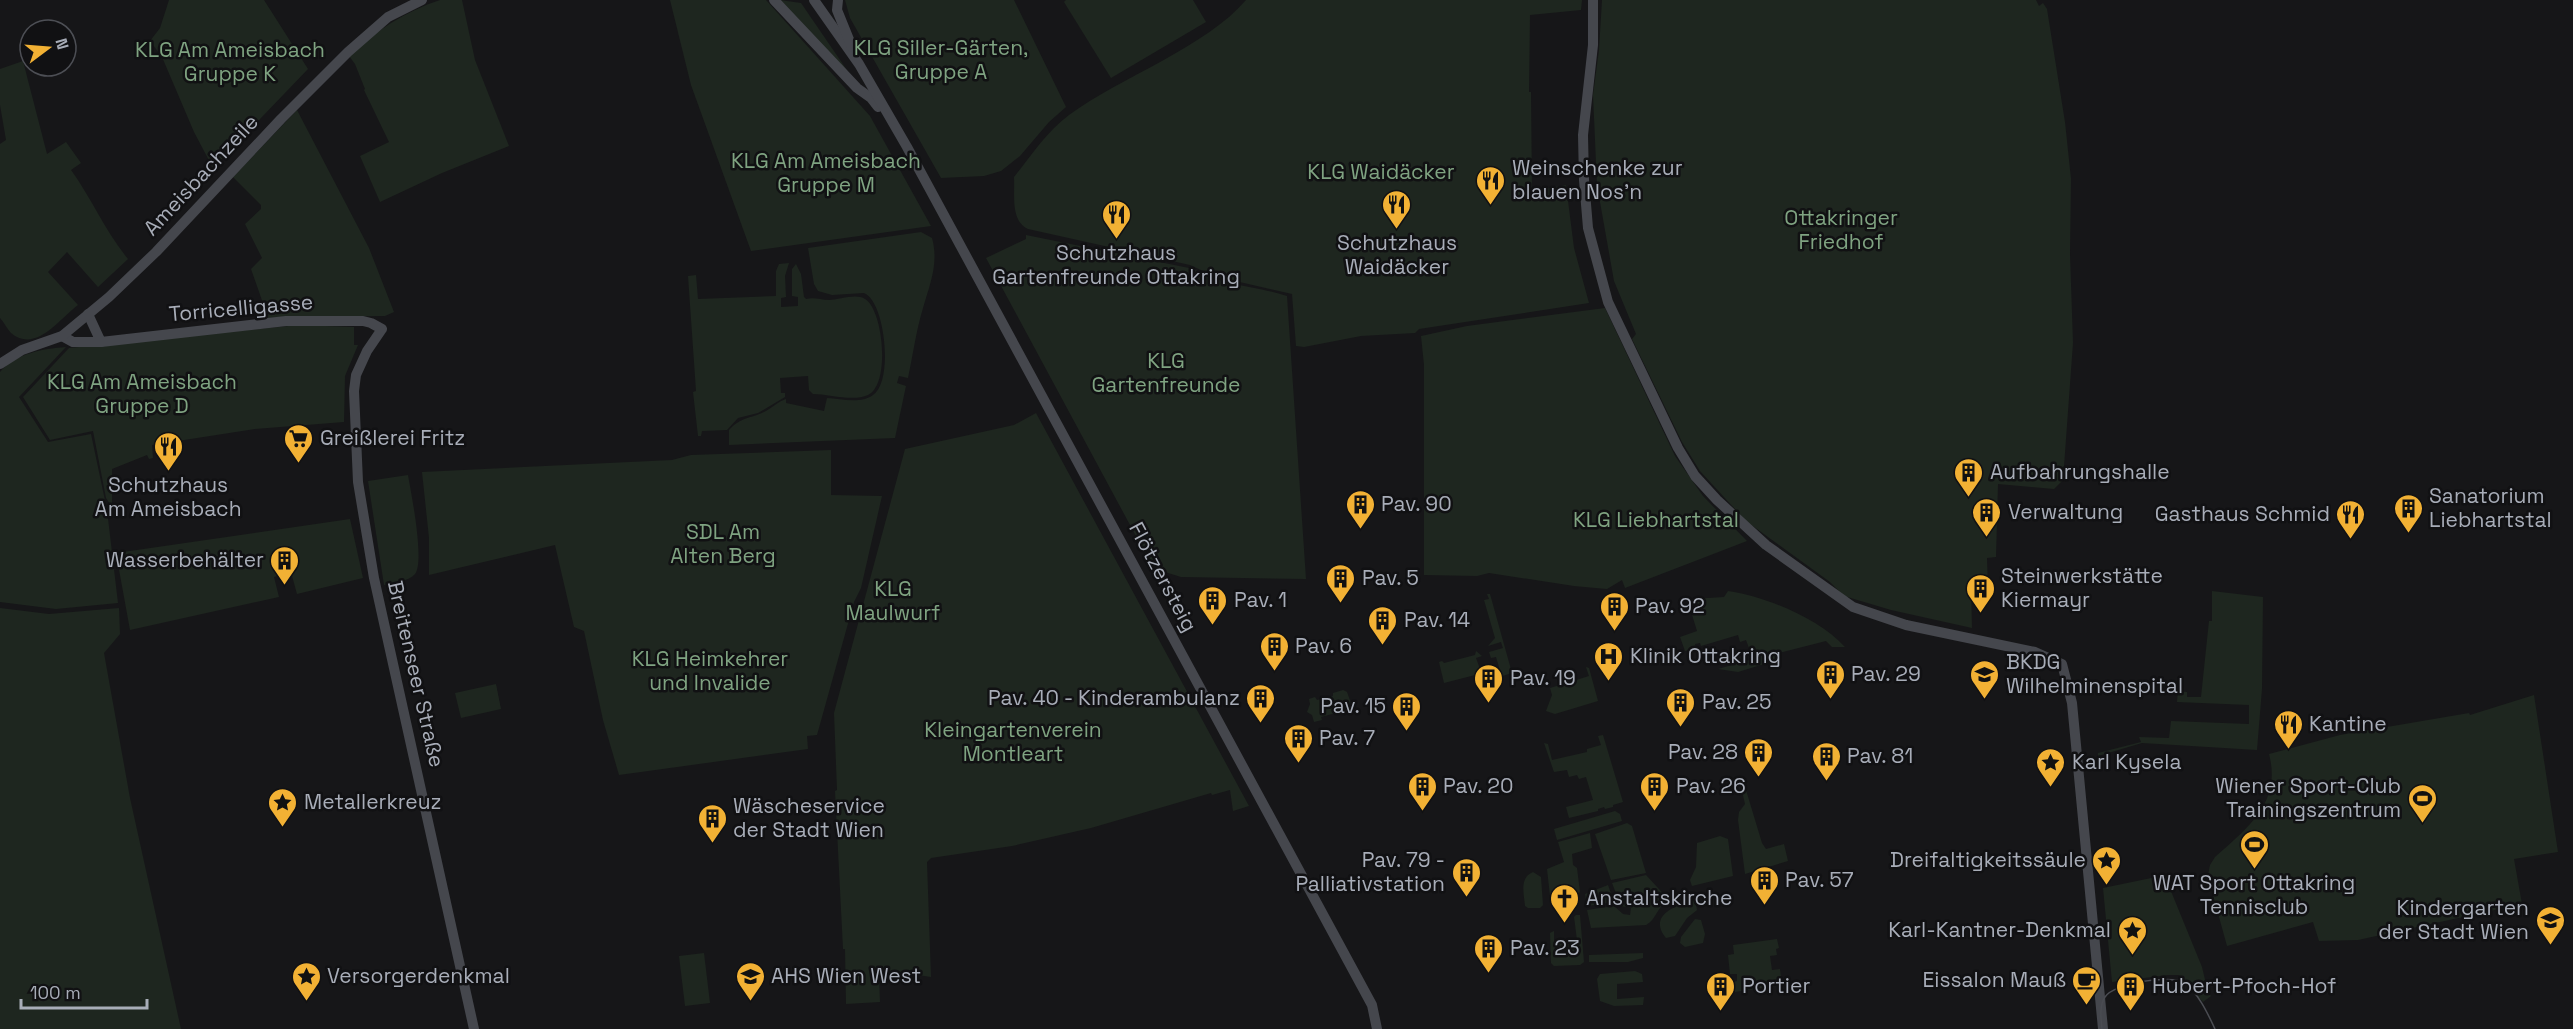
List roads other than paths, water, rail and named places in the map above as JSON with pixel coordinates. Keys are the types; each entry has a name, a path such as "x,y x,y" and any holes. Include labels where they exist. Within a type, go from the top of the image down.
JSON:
{"street":[{"name":"Ameisbachzeile","path":"0,364 22,350 62,336 88,314 156,252 281,119 348,52 388,16 422,0"},
{"name":"Flötzersteig","path":"774,0 856,88 871,98 907,147"},
{"name":"Flötzersteig","path":"814,0 859,64 907,147 1372,1005 1377,1029"},
{"path":"838,0 837,10 859,64"},
{"path":"1593,0 1593,45 1583,135 1588,228 1608,303 1674,440 1695,476 1753,534 1780,556 1853,607 1906,625 2038,652 2062,664 2072,703 2103,1029"},
{"path":"88,314 101,342"},
{"name":"Torricelligasse","path":"62,336 73,342 101,342 306,320 363,321 381,330"},
{"name":"Breitenseer Straße","path":"381,330 367,351 356,375 354,402 358,482 374,578 474,1029"}],"tram line":[{"path":"2102,1029 2102,1004 2110,992 2143,981 2167,979 2184,983 2194,992 2215,1029"}],"place":[{"name":"Weinschenke zur blauen Nos'n","path":"1491,206"},
{"name":"Schutzhaus Waidäcker","path":"1397,230"},
{"name":"Schutzhaus Gartenfreunde Ottakring","path":"1116,240"},
{"name":"Greißlerei Fritz","path":"299,464"},
{"name":"Schutzhaus Am Ameisbach","path":"168,472"},
{"name":"Aufbahrungshalle","path":"1969,498"},
{"name":"Pav. 90","path":"1360,530"},
{"name":"Sanatorium Liebhartstal","path":"2408,534"},
{"name":"Verwaltung","path":"1987,538"},
{"name":"Gasthaus Schmid","path":"2351,540"},
{"name":"Wasserbehälter","path":"285,586"},
{"name":"Pav. 5","path":"1341,604"},
{"name":"Steinwerkstätte Kiermayr","path":"1980,614"},
{"name":"Pav. 1","path":"1213,626"},
{"name":"Pav. 92","path":"1614,632"},
{"name":"Pav. 14","path":"1383,646"},
{"name":"Pav. 6","path":"1274,672"},
{"name":"Klinik Ottakring","path":"1609,682"},
{"name":"Pav. 29","path":"1830,700"},
{"name":"BKDG Wilhelminenspital","path":"1985,700"},
{"name":"Pav. 19","path":"1489,704"},
{"name":"Pav. 40 - Kinderambulanz","path":"1261,724"},
{"name":"Pav. 25","path":"1681,728"},
{"name":"Pav. 15","path":"1407,732"},
{"name":"Kantine","path":"2288,750"},
{"name":"Pav. 7","path":"1298,764"},
{"name":"Pav. 28","path":"1759,778"},
{"name":"Pav. 81","path":"1826,782"},
{"name":"Karl Kysela","path":"2051,788"},
{"name":"Pav. 20","path":"1422,812"},
{"name":"Pav. 26","path":"1655,812"},
{"name":"Wiener Sport-Club Trainingszentrum","path":"2422,824"},
{"name":"Metallerkreuz","path":"283,828"},
{"name":"Wäscheservice der Stadt Wien","path":"712,844"},
{"name":"WAT Sport Ottakring Tennisclub","path":"2254,870"},
{"name":"Dreifaltigkeitssäule","path":"2107,886"},
{"name":"Pav. 79 - Palliativstation","path":"1466,898"},
{"name":"Pav. 57","path":"1764,906"},
{"name":"Anstaltskirche","path":"1565,924"},
{"name":"Kindergarten der Stadt Wien","path":"2550,946"},
{"name":"Karl-Kantner-Denkmal","path":"2132,956"},
{"name":"Pav. 23","path":"1489,974"},
{"name":"Versorgerdenkmal","path":"306,1002"},
{"name":"AHS Wien West","path":"750,1002"},
{"name":"Eissalon Mauß","path":"2087,1006"},
{"name":"Portier","path":"1721,1012"},
{"name":"Hubert-Pfoch-Hof","path":"2131,1012"}],"park label":[{"name":"KLG Siller-Gärten, Gruppe A","path":"941,60"},
{"name":"KLG Am Ameisbach Gruppe K","path":"230,62"},
{"name":"KLG Waidäcker","path":"1381,172"},
{"name":"KLG Am Ameisbach Gruppe M","path":"826,173"},
{"name":"Ottakringer Friedhof","path":"1841,230"},
{"name":"KLG Gartenfreunde","path":"1166,373"},
{"name":"KLG Am Ameisbach Gruppe D","path":"142,394"},
{"name":"KLG Liebhartstal","path":"1656,520"},
{"name":"SDL Am Alten Berg","path":"723,544"},
{"name":"KLG Maulwurf","path":"893,601"},
{"name":"KLG Heimkehrer und Invalide","path":"710,671"},
{"name":"Kleingartenverein Montleart","path":"1013,742"}]}
